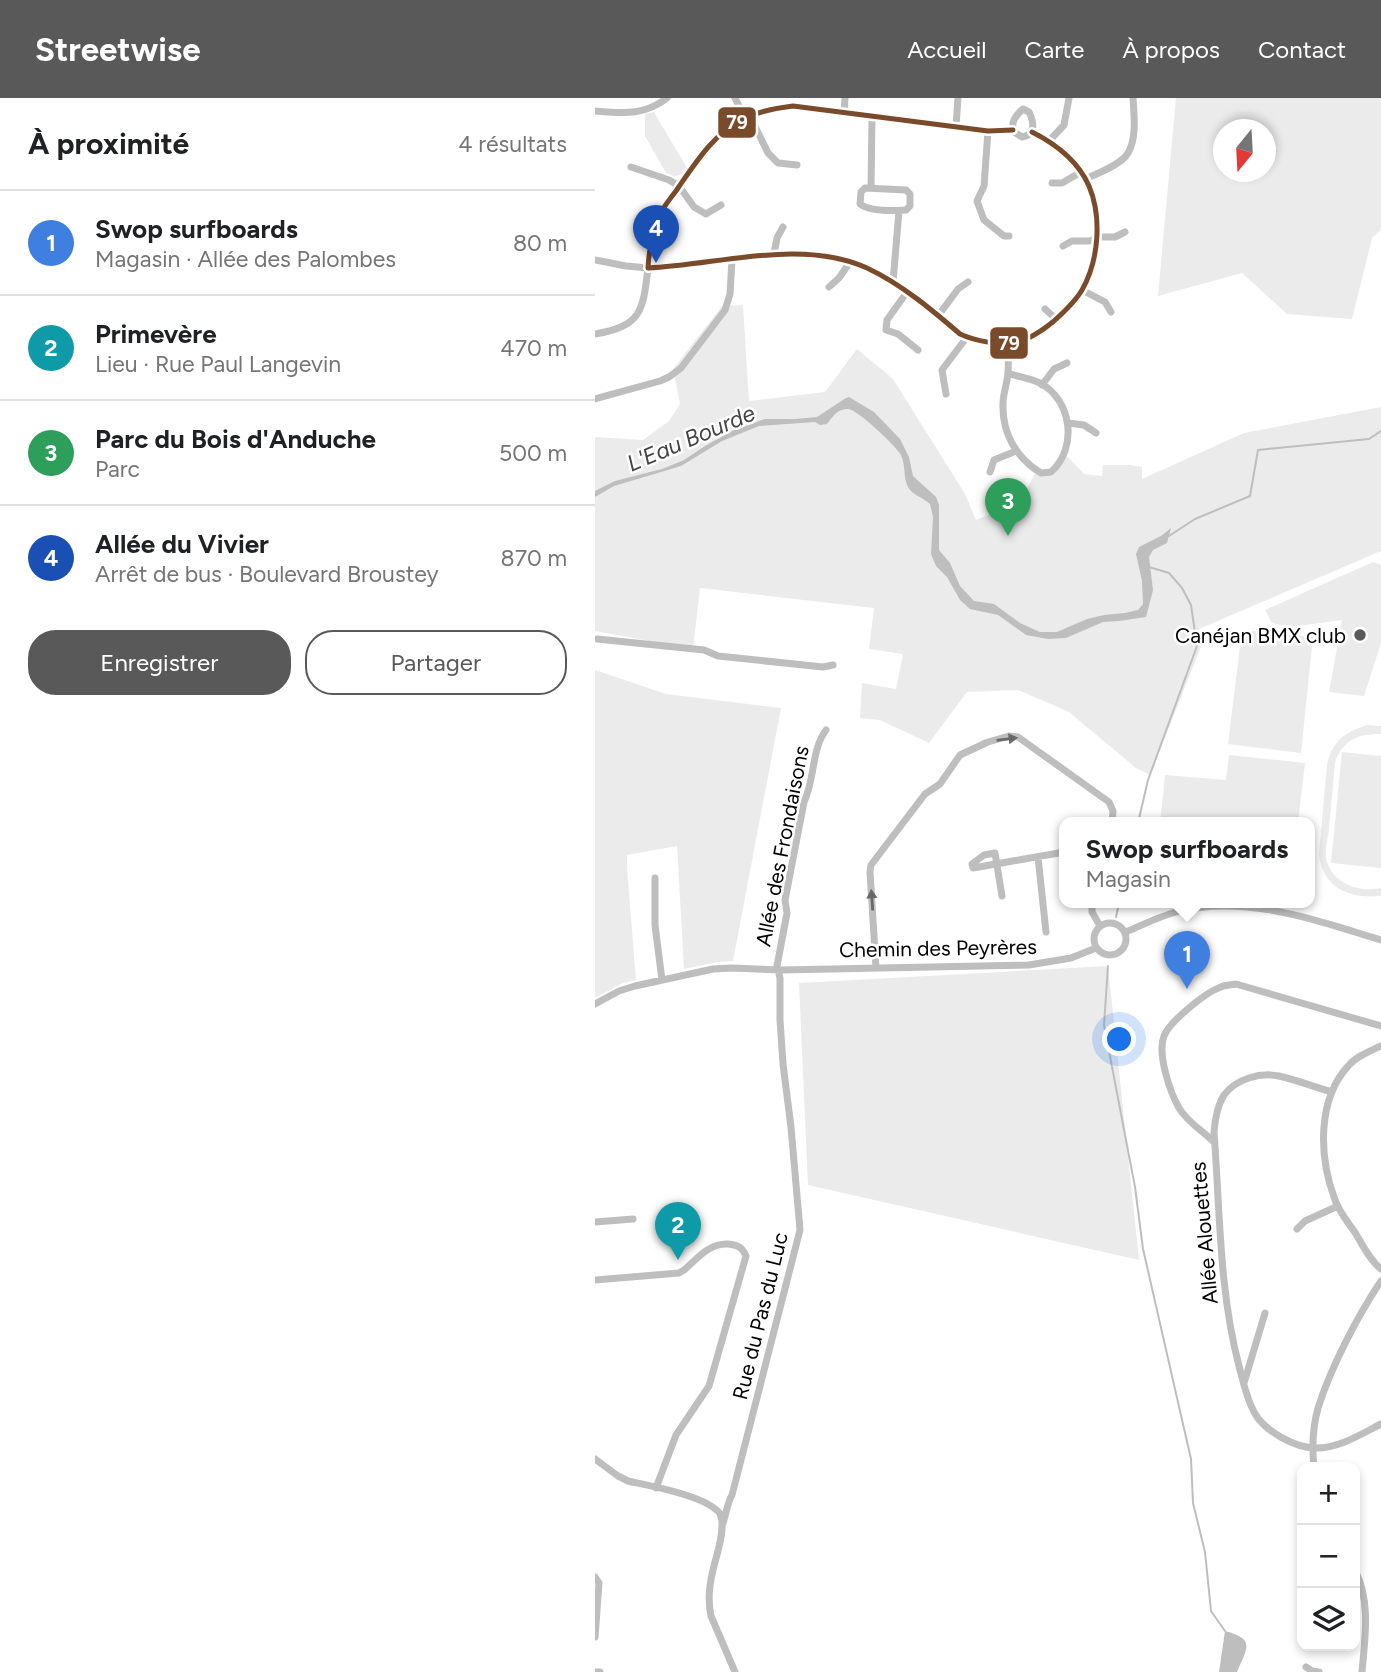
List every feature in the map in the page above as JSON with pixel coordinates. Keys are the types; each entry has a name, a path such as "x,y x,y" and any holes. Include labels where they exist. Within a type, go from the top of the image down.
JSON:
{"street":[{"path":"595,111 635,112 652,108 667,98"},
{"path":"735,98 768,153 778,163 797,165"},
{"path":"844,112 845,98"},
{"path":"956,126 958,98"},
{"path":"1024,98 1023,109 1014,119 1013,130 1022,138 1032,132"},
{"path":"1049,141 1064,125 1069,98"},
{"path":"1052,183 1062,183 1083,176 1121,161 1128,154 1135,123 1133,98"},
{"path":"595,334 625,326 638,315 646,279 650,241 661,212 713,142 748,117 793,106 988,131 1013,130"},
{"path":"1023,109 1030,112 1032,117 1032,132"},
{"path":"871,188 872,116"},
{"path":"988,131 984,186 977,201 984,220 1004,236 1009,236"},
{"path":"595,260 647,268 774,254 814,255 850,262 893,282 967,337 1007,343 1022,340 1056,319 1082,290 1096,239 1094,199 1083,176 1071,160 1049,141 1032,132"},
{"path":"631,167 679,186 694,207 706,214 721,205"},
{"path":"865,188 906,190 910,194 910,206 899,211 865,208 860,204 861,192 865,188"},
{"path":"893,282 899,211"},
{"path":"774,254 776,238 783,227"},
{"path":"1063,246 1072,241 1115,237 1125,232"},
{"path":"595,399 660,381 681,368 725,310 732,281 731,260"},
{"path":"829,287 850,262"},
{"path":"938,316 958,289 968,282"},
{"path":"1082,290 1105,302 1111,312"},
{"path":"907,292 887,320 886,330 898,334 918,350"},
{"path":"1045,309 1056,319"},
{"path":"946,394 942,370 967,337"},
{"path":"1007,343 1008,373 1003,397 1007,433 1016,451 1026,462 1041,473 1051,472 1064,452 1068,437 1068,423 1060,404 1042,384 1008,373"},
{"path":"1042,384 1053,369 1067,363"},
{"path":"1068,423 1084,425 1096,433"},
{"path":"990,472 994,460 1016,451"},
{"path":"596,639 704,650 718,656 823,667 833,665"},
{"name":"Allée des Frondaisons","path":"778,970 787,913 785,900 804,802 809,791 820,739 826,730"},
{"path":"876,968 871,865 925,794 940,784 964,752 1009,736 1018,737 1109,802 1112,817"},
{"path":"1002,896 997,864 1059,853"},
{"path":"1038,857 1046,932"},
{"path":"655,878 655,925 662,980"},
{"path":"1091,908 1091,912 1100,926"},
{"path":"1126,932 1179,911 1211,908"},
{"path":"1253,908 1289,914 1381,940"},
{"path":"1114,923 1126,932 1127,943 1124,949 1114,955 1105,955 1096,948 1095,934 1100,926 1114,923"},
{"name":"Chemin des Peyrères","path":"595,1004 619,991 712,969 1029,965 1071,958 1096,948"},
{"name":"Rue du Pas du Luc","path":"735,1672 711,1616 709,1586 722,1526 800,1230 793,1141 783,1064 778,970"},
{"path":"1215,1142 1188,1121 1179,1108 1166,1074 1162,1045 1167,1031 1203,996 1220,987 1236,984 1381,1026"},
{"path":"1381,1046 1350,1064 1336,1083 1325,1121 1323,1152 1327,1175 1338,1206 1381,1269"},
{"name":"Allée Alouettes","path":"1313,1447 1301,1446 1273,1432 1255,1414 1244,1384 1227,1306 1214,1132 1216,1113 1225,1095 1238,1083 1255,1076 1276,1076 1332,1092"},
{"path":"1297,1229 1305,1221 1338,1206"},
{"path":"595,1222 633,1219"},
{"path":"595,1280 679,1273 713,1246 720,1244 739,1247 746,1256 709,1386 676,1435 656,1488"},
{"path":"1314,1462 1317,1410 1357,1321 1381,1281"},
{"path":"1244,1384 1265,1313"},
{"path":"1313,1447 1335,1445 1381,1424"},
{"path":"595,1459 628,1481 706,1502 720,1515 722,1526"},
{"path":"712,1507 729,1500"},
{"path":"595,1577 599,1583 595,1637"},
{"path":"1360,1583 1364,1594 1365,1631 1362,1672"},
{"path":"1306,1667 1319,1672"}],"shaded area":[{"path":"1176,98 1381,98 1381,230 1372,238 1352,319 1287,314 1242,273 1158,296"},
{"path":"654,112 687,168 680,175 666,173 645,136 645,114"},
{"path":"743,305 749,401 825,392 857,349 893,379 965,494 976,520 1011,506 1008,496 1027,489 1035,473 1046,474 1063,456 1068,457 1084,474 1102,476 1103,465 1142,467 1142,479 1244,433 1381,407 1381,551 1199,629 1201,647 1150,775 1136,768 1069,712 1018,690 967,692 929,743 880,720 860,718 862,683 896,689 903,654 869,649 874,608 700,588 693,649 595,631 595,437 643,440 668,422 680,404 673,369 722,306"},
{"path":"849,397 874,412 900,439 909,457 913,476 936,497 939,505 939,550 950,563 960,586 974,601 994,604 1020,623 1040,632 1057,632 1087,619 1138,610 1143,604 1142,581 1136,554 1139,547 1171,528 1167,543 1153,550 1149,557 1153,590 1146,617 1103,622 1066,638 1048,639 1026,635 998,615 970,609 960,600 947,577 936,566 931,554 933,517 930,504 908,487 901,455 876,429 848,409 838,411 827,424 820,425 815,422 759,426 722,441 681,466 614,486 595,497 595,491 615,481 662,469 684,460 732,431 765,419 817,417"},
{"name":"Canéjan BMX club","path":"1373,562 1381,565 1381,643 1364,696 1329,692 1342,620 1290,627 1272,623 1265,610"},
{"path":"1242,630 1313,637 1301,753 1228,744"},
{"path":"595,670 666,694 781,708 733,961 684,969 677,846 627,855 636,980 623,983 595,998"},
{"path":"1367,725 1381,726 1381,734 1365,735 1352,740 1342,749 1335,763 1326,858 1330,870 1342,881 1357,888 1381,888 1381,896 1359,895 1339,889 1326,875 1319,854 1329,757 1341,739"},
{"path":"1342,752 1381,756 1381,868 1331,863"},
{"path":"1229,755 1305,763 1299,817 1161,817 1165,775 1226,780"},
{"path":"1108,966 1139,1260 808,1185 799,983"},
{"path":"1225,1631 1245,1641 1246,1651 1237,1672 1219,1672"}],"waterway":[{"name":"L'Eau Bourde","path":"1169,536 1195,519 1250,496 1258,450 1369,439 1381,431"},
{"path":"1139,817 1148,780 1197,646 1191,605 1182,588 1169,573 1149,568"},
{"path":"1116,917 1118,908"},
{"path":"1108,966 1104,1025 1135,1187 1143,1249 1191,1459 1193,1503 1205,1552 1211,1611 1225,1631"}],"transit line":[{"name":"79","path":"1013,130 988,131 793,106 751,116 734,124 715,139 666,204 653,235 648,268 787,254 842,259 867,268 904,289 960,334 995,343 1022,341 1054,321 1079,294 1088,278 1097,238 1096,211 1084,177 1065,154 1032,132"}],"place":[{"name":"Allée du Vivier","path":"656,263"},
{"name":"Parc du Bois d'Anduche","path":"1008,536"},
{"name":"Canéjan BMX club","path":"1360,635"},
{"name":"Swop surfboards","path":"1187,989"},
{"name":"Primevère","path":"678,1260"}]}
